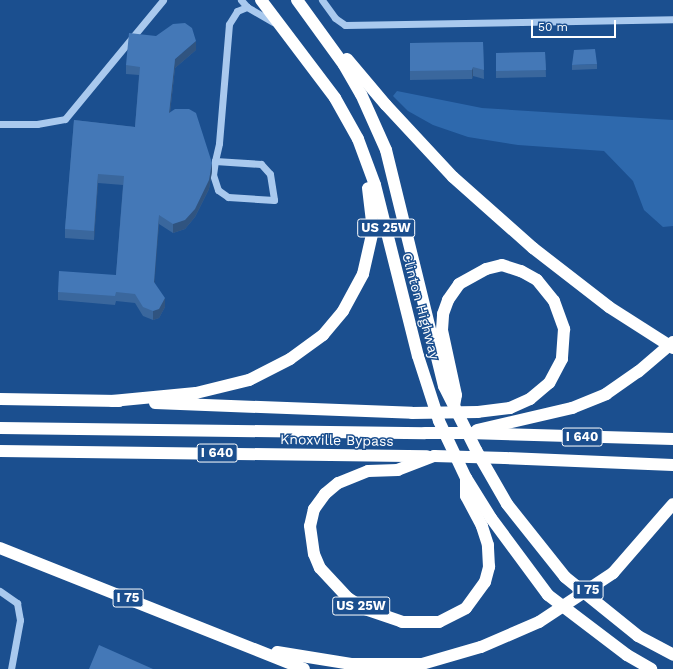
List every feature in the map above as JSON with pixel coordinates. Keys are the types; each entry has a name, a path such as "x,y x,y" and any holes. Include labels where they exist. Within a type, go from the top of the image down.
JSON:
{"highway":[{"name":"Clinton Highway","path":"261,0 335,98 366,158 418,356 439,421 466,478 491,518 548,594 627,655 651,669"},
{"path":"297,0 317,25 361,94 386,150 444,386 454,409 507,504 565,577 638,636 673,655"},
{"path":"317,25 329,35 386,105 453,177 533,248 609,306 673,348"},
{"path":"112,401 196,393 249,380 290,359 323,335 343,311 363,274 372,230 365,173 366,158"},
{"path":"0,398 112,401 412,414 478,412 510,408 530,399 549,383 562,359 564,330 554,301 537,280 521,270 502,265 486,269 459,284 448,300 443,314 442,330 456,395 454,409"},
{"path":"489,430 572,408 606,394 638,372 673,342"},
{"name":"Knoxville Bypass","path":"0,428 425,433 468,433 489,430 673,439"},
{"name":"Knoxville Bypass","path":"0,451 434,456 673,465"},
{"name":"US 25W","path":"434,456 398,470 368,471 338,483 325,494 314,509 310,526 314,554 320,568 348,598 365,609 402,622 439,622 466,608 485,582 489,567 488,545 482,526 466,496 466,478"},
{"name":"I 75","path":"0,548 256,649 351,664 422,664 481,647 539,622 613,573 673,504"},
{"path":"256,649 304,669"}],"street":[{"path":"0,124 38,124 65,119 163,0"},
{"path":"241,0 248,8 270,20 288,35"},
{"path":"322,0 335,18 345,25 673,19"},
{"path":"215,161 261,164 270,174 274,200 228,197 218,190 213,175 229,24 237,11 248,8"},
{"path":"0,591 17,603 20,620 11,669"}],"shaded area":[{"path":"397,91 482,108 673,120 673,226 663,227 644,210 633,181 604,151 518,145 468,137 433,125 408,111 393,96"}],"building":[{"path":"185,23 192,28 196,41 175,59 169,113 175,109 189,109 196,113 212,163 209,180 195,209 185,220 173,224 159,215 154,282 165,298 159,309 153,311 143,307 135,294 116,292 115,296 58,292 59,271 116,275 124,176 98,174 94,231 65,229 74,120 135,127 140,67 126,65 129,33 156,36 173,24"},
{"path":"483,42 484,70 473,67 472,70 410,71 410,43"},
{"path":"595,49 597,64 572,65 574,50"},
{"path":"545,52 546,70 496,71 496,53"},
{"path":"99,645 153,669 89,669"}]}
